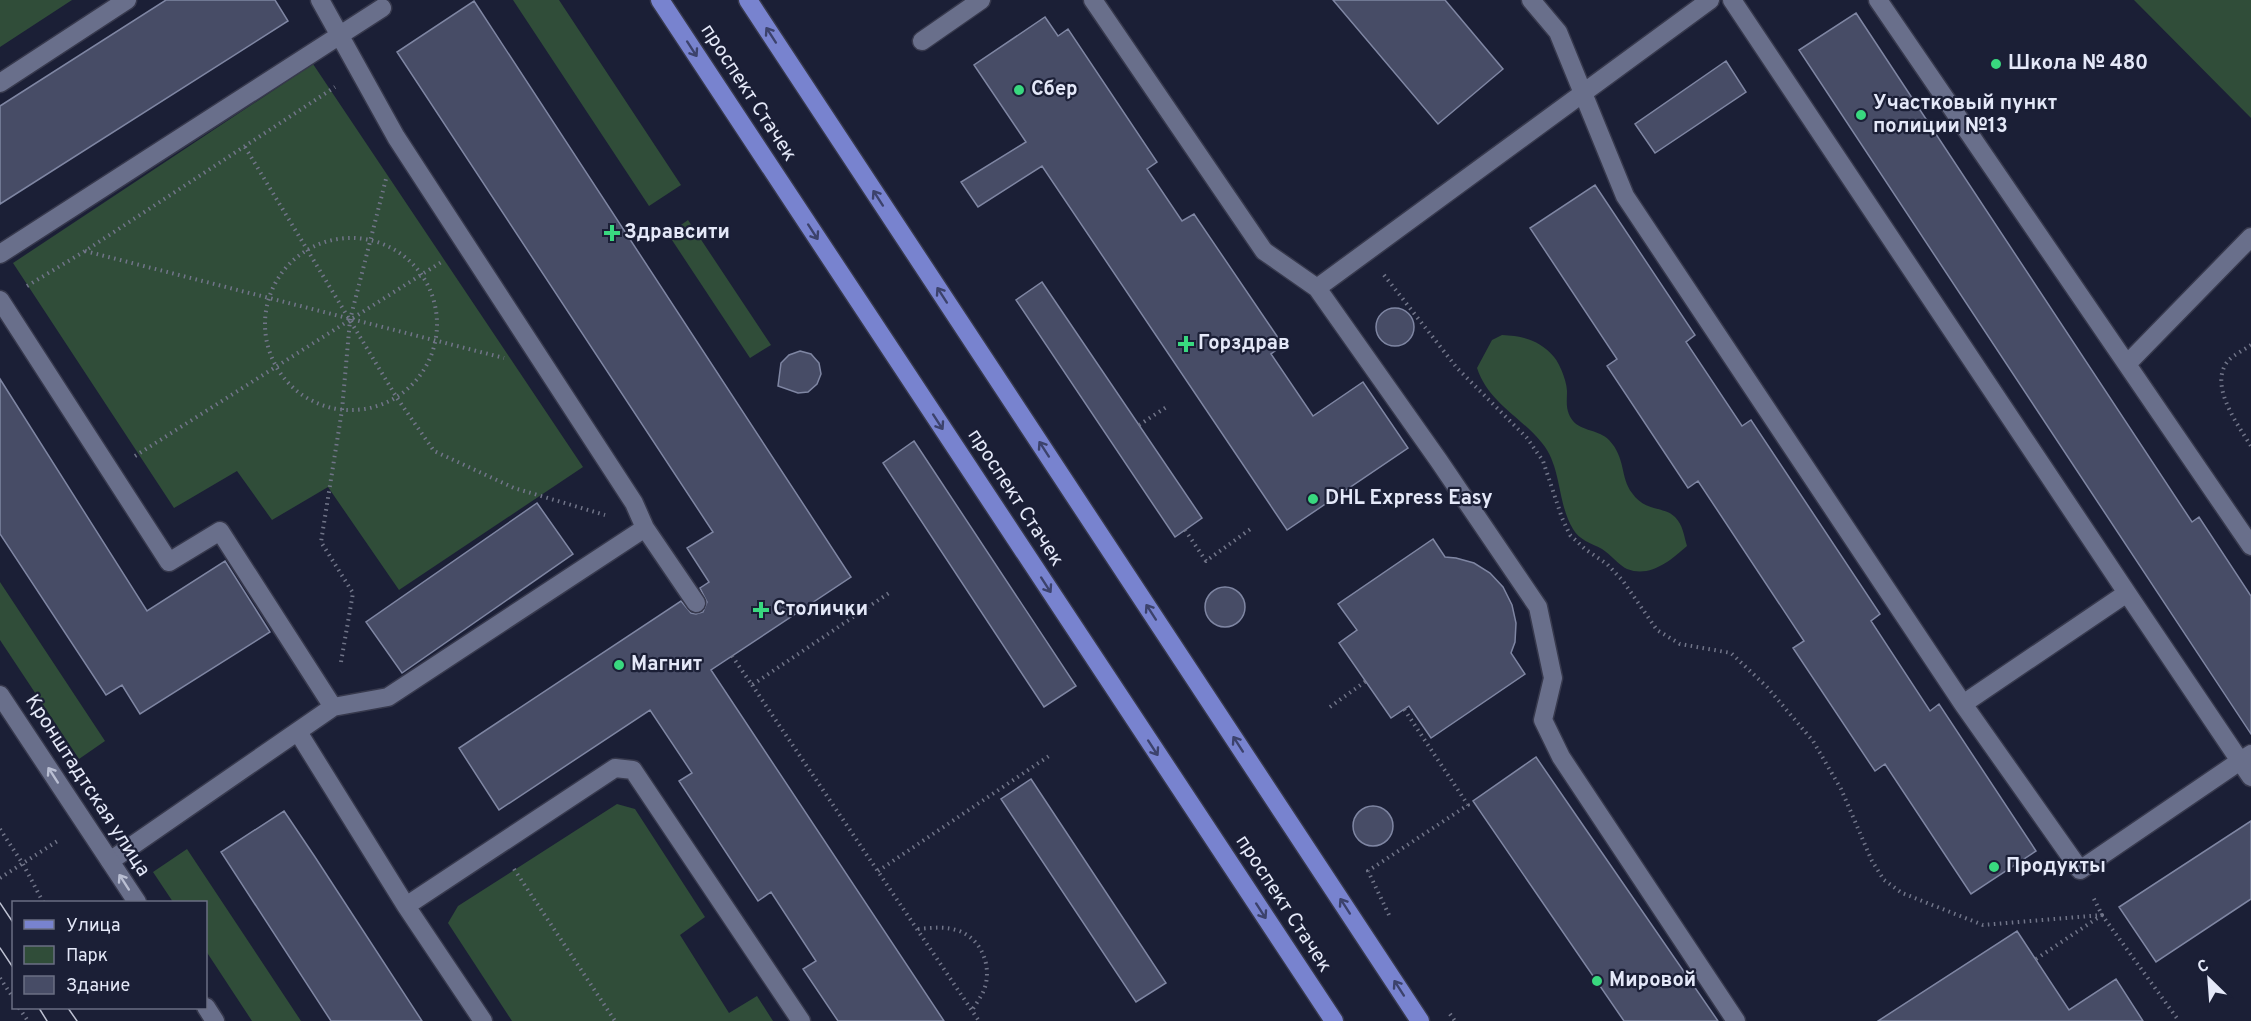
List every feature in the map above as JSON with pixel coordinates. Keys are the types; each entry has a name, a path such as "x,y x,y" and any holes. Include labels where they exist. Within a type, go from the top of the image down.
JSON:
{"main road":[{"name":"проспект Стачек","path":"660,0 1334,1021"},
{"path":"748,0 1420,1021"}],"street":[{"path":"0,83 127,0"},
{"path":"320,0 396,137 634,503 645,528 696,603"},
{"path":"922,41 981,0"},
{"path":"1093,0 1264,252 1317,288 1538,607 1553,678 1543,720 1561,757 1736,1021"},
{"path":"1531,0 1558,32 1625,196 1963,704 2080,870 2246,758"},
{"path":"1317,288 1710,0"},
{"path":"1732,0 2127,593 2246,758 2251,777"},
{"path":"1878,0 2251,546"},
{"path":"0,254 382,8"},
{"path":"2127,364 2251,237"},
{"path":"1,301 169,562 220,531 333,706"},
{"path":"110,861 333,706 388,697 645,528"},
{"path":"1963,704 2127,593"},
{"name":"Кронштадтская улица","path":"0,694 136,901"},
{"path":"298,732 406,906 483,1021"},
{"path":"406,906 615,768 633,770 801,1021"}],"path":[{"path":"1,301 85,251 358,71"},
{"path":"245,147 397,398 434,451 514,488 645,528"},
{"path":"333,706 353,593 321,542 342,410 350,320 384,189"},
{"path":"356,238 372,241 391,248 408,259 421,274 430,289 435,306 438,323 436,340 428,363 415,382 397,398 361,410 342,410 316,403 293,388 276,366 269,350 266,333 269,299 278,280 291,263 308,250 323,243 339,240 356,238"},
{"path":"112,471 467,247"},
{"path":"85,251 545,369"},
{"path":"1398,294 1457,368 1527,438 1543,461 1570,535 1607,564 1623,581 1657,630 1680,644 1731,653 1767,687 1813,741 1841,789 1872,861 1884,880 1902,892 1983,925 2102,915"},
{"path":"2251,345 2227,362 2221,390 2251,446"},
{"path":"1139,425 1168,406"},
{"path":"1185,530 1206,561 1252,528"},
{"path":"752,685 892,591"},
{"path":"732,656 979,1021"},
{"path":"1330,707 1366,681"},
{"path":"1392,920 1368,871 1468,806 1404,709"},
{"path":"878,871 1049,756"},
{"path":"0,829 23,864 42,901"},
{"path":"0,878 60,840"},
{"path":"498,844 615,1021"},
{"path":"2096,904 2179,1021"},
{"path":"2036,959 2102,915"},
{"path":"918,930 942,928 957,930 970,937 980,948 986,962 987,977 984,992 972,1010"},
{"path":"0,978 12,996"}],"green space":[{"path":"0,0 72,0 0,47"},
{"path":"513,0 559,0 681,185 649,206"},
{"path":"2134,0 2251,0 2251,118"},
{"path":"313,64 583,467 399,590 328,487 272,520 237,471 174,508 13,263"},
{"path":"688,220 771,345 750,358 668,234"},
{"path":"1502,335 1531,340 1549,351 1554,357 1559,364 1567,387 1568,410 1573,421 1609,440 1621,460 1628,487 1637,499 1648,506 1671,514 1680,524 1687,546 1674,557 1652,570 1635,571 1627,569 1605,551 1582,539 1576,533 1564,508 1553,463 1542,443 1497,400 1482,380 1477,368 1492,340"},
{"path":"0,582 105,741 79,759 0,640"},
{"path":"617,804 635,809 705,917 680,935 729,1013 757,996 773,1021 512,1021 448,923 458,906"},
{"path":"187,849 301,1021 252,1021 207,953 207,901 172,901 153,872"}],"building":[{"path":"166,0 275,0 288,21 0,204 0,106"},
{"path":"1333,0 1445,0 1503,69 1438,124"},
{"path":"474,1 851,577 711,670 944,1021 838,1021 803,969 816,961 771,892 758,901 679,781 692,773 650,710 499,810 459,748 681,601 691,613 703,612 707,602 700,588 709,582 687,548 713,532 397,52"},
{"path":"1856,13 2192,522 2199,517 2251,596 2251,734 1799,50"},
{"path":"1045,17 1058,36 1068,29 1157,162 1147,169 1182,221 1194,214 1283,345 1271,354 1313,416 1363,382 1408,448 1287,530 1042,166 978,207 961,182 1026,142 974,65"},
{"path":"1726,61 1746,92 1655,153 1635,124"},
{"path":"1595,185 1695,335 1686,342 1742,426 1751,420 1880,614 1871,621 1930,711 1939,704 2036,851 1971,894 1885,764 1875,771 1793,648 1804,641 1698,481 1688,488 1607,366 1617,359 1530,228"},
{"path":"1042,282 1202,518 1175,537 1016,300"},
{"path":"1395,308 1402,309 1408,314 1413,320 1413,334 1408,340 1402,345 1395,346 1388,345 1382,340 1377,334 1376,327 1377,320 1382,314 1388,309"},
{"path":"800,351 811,354 819,363 821,374 817,384 808,392 798,393 778,386 781,363 789,355"},
{"path":"0,379 147,611 225,561 270,632 140,714 122,685 106,695 0,534"},
{"path":"914,441 1076,686 1044,707 883,463"},
{"path":"537,503 573,554 402,673 366,622"},
{"path":"1433,539 1445,557 1474,563 1490,573 1503,587 1512,605 1516,623 1515,642 1511,653 1525,674 1431,738 1409,706 1391,718 1339,643 1357,630 1338,604"},
{"path":"1225,587 1239,593 1245,607 1239,621 1225,627 1211,621 1205,607 1211,593"},
{"path":"1536,757 1718,1021 1624,1021 1473,801"},
{"path":"1031,779 1166,983 1136,1002 1001,799"},
{"path":"1373,806 1387,812 1393,826 1387,840 1373,846 1359,840 1353,826 1359,812"},
{"path":"284,811 422,1021 331,1021 221,852"},
{"path":"2251,821 2251,899 2156,962 2119,907"},
{"path":"2017,931 2069,1010 2116,979 2143,1021 1878,1021"}],"tram line":[{"path":"0,903 12,921"},
{"path":"0,948 12,966"},
{"path":"40,1009 47,1021"},
{"path":"69,1009 77,1021"}],"place":[{"name":"Школа № 480","path":"1996,64"},
{"name":"Сбер","path":"1019,90"},
{"name":"Участковый пункт полиции №13","path":"1861,115"},
{"name":"Здравсити","path":"612,233"},
{"name":"Горздрав","path":"1186,344"},
{"name":"DHL Express Easy","path":"1313,499"},
{"name":"Столички","path":"761,610"},
{"name":"Магнит","path":"619,665"},
{"name":"Продукты","path":"1994,867"},
{"name":"Мировой","path":"1597,981"}]}
